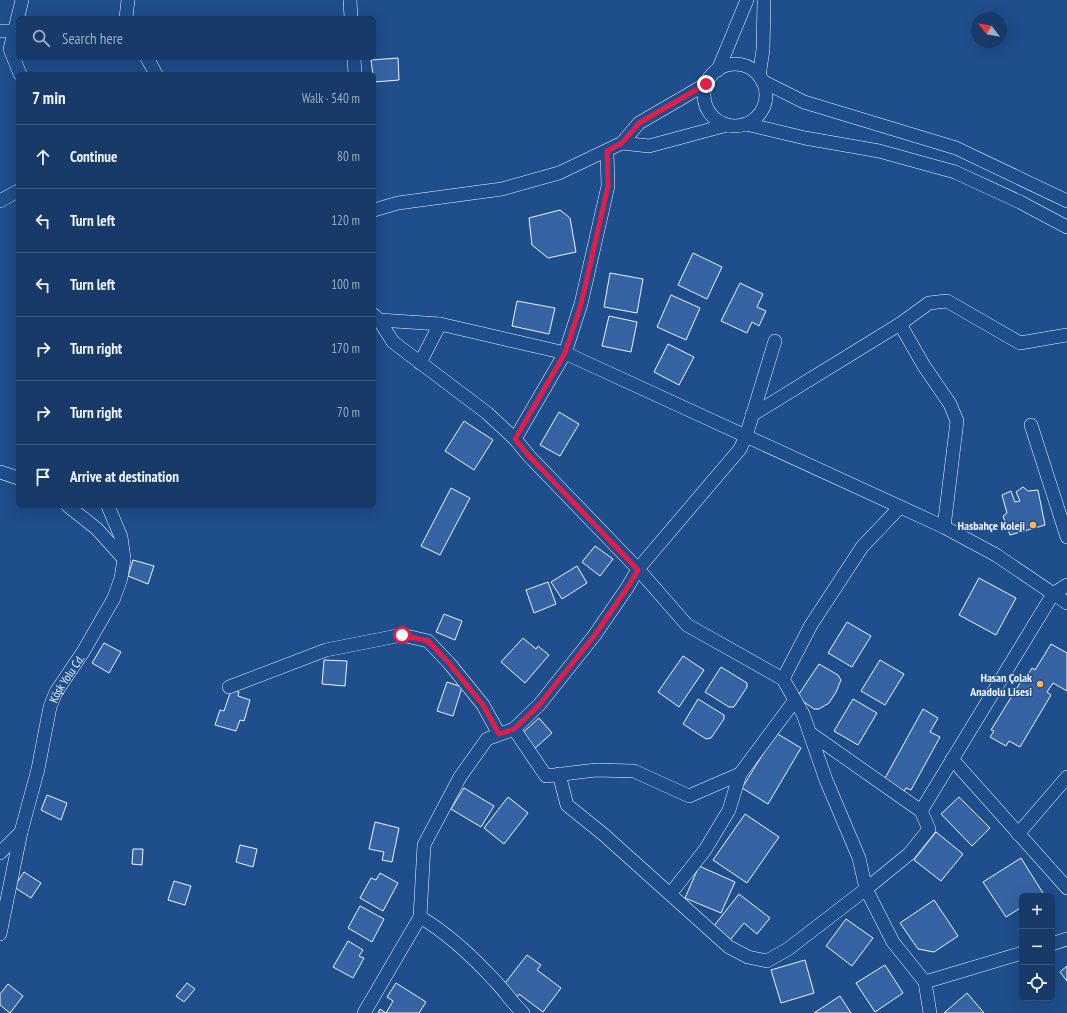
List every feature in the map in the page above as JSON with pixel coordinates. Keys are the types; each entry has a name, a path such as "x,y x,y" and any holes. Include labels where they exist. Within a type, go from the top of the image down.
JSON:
{"street":[{"path":"18,16 22,0"},
{"path":"126,16 128,0"},
{"path":"350,0 351,16"},
{"path":"718,70 747,0"},
{"path":"622,143 648,146 727,125 740,126 756,117 763,106 766,94 760,79 763,50 764,0"},
{"path":"16,24 10,49 19,72"},
{"path":"0,31 14,32"},
{"path":"148,60 155,72"},
{"path":"354,60 355,72"},
{"path":"376,209 398,203 502,189 559,173 622,143 639,123 706,84 718,70 736,65 749,68 760,79 804,102 956,148 1067,201"},
{"path":"706,84 704,97 707,109 715,119 727,125"},
{"path":"746,124 805,138 879,151 955,172 1020,202 1067,227"},
{"path":"515,439 565,353 581,304 608,186 607,151"},
{"path":"0,201 16,193"},
{"path":"752,415 900,324 930,303 947,301 1020,343 1067,335"},
{"path":"377,317 440,324 565,353 944,527 996,555 1067,603"},
{"path":"377,317 393,342 487,413 515,439 529,456 638,570 687,625 783,679 803,714 826,780 859,858 866,889 893,942 925,982 930,1013"},
{"path":"420,363 440,324"},
{"path":"900,324 924,366 950,404 957,421 944,527"},
{"path":"364,1013 420,917 424,845 460,778 488,739 514,729 539,705 566,672 619,600 638,570 740,449 746,436 775,341"},
{"path":"1031,425 1067,537"},
{"path":"0,472 16,477"},
{"path":"783,679 811,625 862,547 900,507"},
{"path":"70,508 97,530 124,559"},
{"name":"Köşk Yolu Cd.","path":"0,853 21,832 38,769 50,707 64,678 83,652 114,598 121,578 124,559 121,537 109,508"},
{"path":"921,811 1053,594 1067,585"},
{"path":"228,687 326,650 402,635 428,641 449,663 483,705 499,734"},
{"path":"671,893 705,850 729,810 740,774 795,700"},
{"path":"514,729 546,776 596,770 634,771 689,796 740,774"},
{"path":"559,774 567,806 603,834 671,893 729,947 748,957 766,961 788,949 866,889 909,854 929,829 921,811 810,733"},
{"path":"952,759 1067,888"},
{"path":"1018,834 1067,777"},
{"path":"0,934 21,832"},
{"path":"420,917 437,927 490,976 513,1005 523,1013"},
{"path":"1055,943 1067,939"},
{"path":"925,982 1019,954"}],"building":[{"path":"398,58 399,80 376,82 376,72 373,72 371,60"},
{"path":"560,210 570,218 576,252 548,258 532,245 529,218"},
{"path":"693,253 722,267 707,299 678,285"},
{"path":"610,273 643,279 637,313 604,307"},
{"path":"740,283 763,294 757,307 766,311 759,326 752,322 747,333 721,321"},
{"path":"671,295 700,308 686,340 657,327"},
{"path":"517,301 555,308 549,334 512,326"},
{"path":"609,316 637,322 631,352 602,346"},
{"path":"668,344 694,357 679,385 654,372"},
{"path":"559,412 579,424 560,456 540,445"},
{"path":"464,421 493,440 474,470 445,451"},
{"name":"Hasbahçe Koleji","path":"1023,487 1028,491 1038,490 1045,525 1010,535 1003,516 1007,513 1002,495 1011,491 1015,502 1020,501 1016,492"},
{"path":"451,488 470,498 440,555 421,546"},
{"path":"595,546 613,559 600,576 582,562"},
{"path":"133,560 154,566 148,584 128,576"},
{"path":"577,566 587,583 562,599 551,582"},
{"path":"979,578 1016,598 996,635 959,615"},
{"path":"548,582 556,604 534,613 526,590"},
{"path":"444,614 462,621 455,640 436,632"},
{"path":"847,622 871,636 852,667 828,653"},
{"path":"523,638 536,649 538,646 549,655 525,683 501,662"},
{"path":"104,643 121,652 109,673 92,663"},
{"name":"Hasan Çolak Anadolu Lisesi","path":"1051,644 1067,653 1067,691 1053,683 1047,692 1051,695 1020,747 1009,741 1006,746 990,737 994,731 991,730 1023,678 1025,679 1032,668 1035,670"},
{"path":"683,656 704,670 679,707 658,692"},
{"path":"324,660 347,661 345,686 322,684"},
{"path":"880,660 904,674 885,705 861,691"},
{"path":"819,664 838,675 841,680 829,703 819,709 814,709 797,697"},
{"path":"721,667 747,683 747,687 734,707 729,707 705,692"},
{"path":"447,682 462,687 453,716 437,711"},
{"path":"231,690 239,692 238,696 250,700 244,721 240,720 236,731 215,725 220,710 224,711"},
{"path":"698,699 724,715 724,719 711,738 706,739 683,724"},
{"path":"853,699 877,713 858,745 834,731"},
{"path":"923,709 938,718 930,732 940,737 911,790 906,788 904,791 884,780"},
{"path":"539,718 552,733 533,750 520,735"},
{"path":"776,733 801,748 768,804 742,788"},
{"path":"464,788 494,806 481,827 451,809"},
{"path":"47,795 67,803 61,820 41,810"},
{"path":"508,797 528,813 504,844 484,828"},
{"path":"959,797 990,828 972,846 941,814"},
{"path":"745,814 779,837 747,883 713,860"},
{"path":"375,822 399,828 392,862 382,860 384,852 369,849"},
{"path":"936,832 963,854 941,881 914,860"},
{"path":"240,845 257,849 253,867 236,862"},
{"path":"133,849 143,849 142,865 132,864"},
{"path":"1021,858 1043,893 1019,893 1019,909 1006,917 983,882"},
{"path":"699,866 735,882 721,913 685,898"},
{"path":"24,872 41,883 31,898 14,887"},
{"path":"380,873 398,883 383,911 360,898 371,878 376,880"},
{"path":"174,881 191,886 185,905 168,900"},
{"path":"739,894 770,918 757,934 744,923 730,940 713,927"},
{"path":"934,900 958,936 934,952 918,949 900,923"},
{"path":"360,906 384,919 372,942 348,928"},
{"path":"846,919 873,938 852,966 826,946"},
{"path":"348,941 363,950 359,956 364,958 353,978 333,967"},
{"path":"527,955 541,965 537,970 561,988 543,1012 519,994 516,998 502,987"},
{"path":"805,960 814,993 781,1003 771,970"},
{"path":"885,965 903,993 875,1012 856,983"},
{"path":"1067,966 1067,981 1060,972"},
{"path":"187,983 195,989 184,1002 176,996"},
{"path":"396,983 426,1002 419,1013 386,1013 393,1001 387,997"},
{"path":"8,984 23,996 10,1013 0,1005 0,994"},
{"path":"967,993 984,1013 944,1013"},
{"path":"840,996 851,1013 814,1013"},
{"path":"380,1009 386,1013 378,1013"}],"place":[{"name":"Hasbahçe Koleji","path":"1033,525"},
{"name":"Hasan Çolak Anadolu Lisesi","path":"1040,684"}],"route":[{"path":"402,635 428,641 449,663 483,705 499,734 514,729 539,705 594,636 638,570 529,456 515,439 545,391 565,353 581,304 608,186 607,151 622,143 639,123 706,84"}]}
